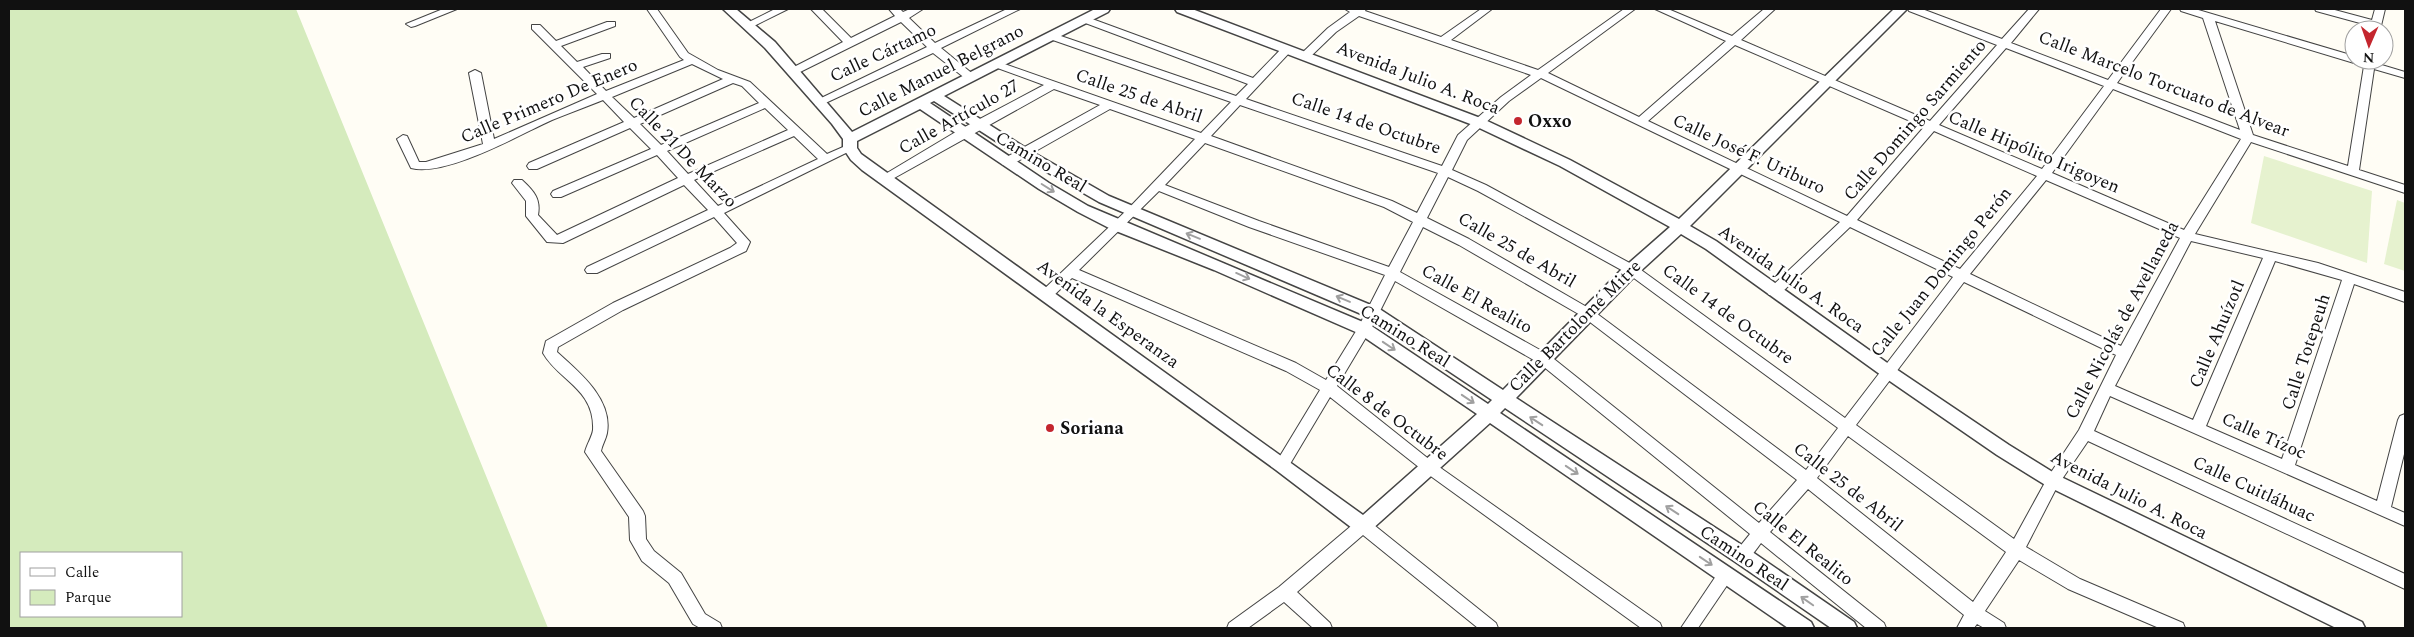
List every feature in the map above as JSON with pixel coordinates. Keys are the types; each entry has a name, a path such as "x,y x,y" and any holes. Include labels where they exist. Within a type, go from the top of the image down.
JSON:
{"street":[{"path":"411,24 452,9"},
{"path":"652,9 684,55 691,61 746,84 825,159"},
{"name":"Avenida la Esperanza","path":"729,9 770,45 819,103 850,144 856,157 883,179 1282,465 1363,526 1490,628"},
{"path":"748,25 783,9"},
{"path":"816,9 850,43"},
{"path":"792,72 850,43 898,13 918,9"},
{"name":"Calle Cártamo","path":"819,103 1015,9"},
{"name":"Calle Manuel Belgrano","path":"850,144 920,103 1104,9"},
{"name":"Avenida Julio A. Roca","path":"1181,9 1478,122 1565,163 1711,245 1774,292 1887,371 2053,481 2355,628"},
{"path":"1444,40 1487,9"},
{"path":"1282,465 1330,389 1364,329 1462,138 1505,99 1630,9"},
{"name":"Calle Hipólito Irigoyen","path":"1660,9 2188,236 2271,255 2350,277 2405,297"},
{"path":"1640,122 1770,9"},
{"name":"Calle Bartolomé Mitre","path":"1235,628 1284,592 1430,468 1544,360 1587,313 1653,249 1680,227 1901,9"},
{"name":"Calle Marcelo Torcuato de Alvear","path":"1913,9 2248,137 2405,188"},
{"name":"Calle Domingo Sarmiento","path":"1774,292 1849,221 2034,9"},
{"name":"Calle Juan Domingo Perón","path":"1741,555 1807,479 1887,371 2044,175 2166,9"},
{"path":"2185,9 2344,55"},
{"path":"2320,9 2354,20"},
{"path":"1305,56 1356,10"},
{"name":"Calle José F. Uriburo","path":"1356,10 1540,74 1572,87 1640,122 2124,353"},
{"path":"898,13 934,48 970,77"},
{"path":"2208,17 2248,137"},
{"path":"1084,19 1256,83"},
{"path":"554,45 611,24"},
{"name":"Calle 21 De Marzo","path":"536,27 658,149 744,242 740,248 604,314 551,345 550,353 578,381 598,406 600,430 593,452 637,516 638,540 648,556 674,578 699,619 714,628"},
{"name":"Calle 14 de Octubre","path":"1051,36 1444,171 1482,188 1632,270 1846,424 2016,550 2074,584 2173,627"},
{"path":"1046,295 1116,225 1132,212 1287,49"},
{"path":"576,66 606,56"},
{"name":"Calle Primero De Enero","path":"418,166 465,155 531,125 691,61"},
{"name":"Calle 25 de Abril","path":"996,64 1051,86 1380,202 1420,219 1587,313 1807,479 1976,614 1998,628"},
{"path":"2353,171 2368,70"},
{"path":"2391,70 2405,75"},
{"path":"475,73 489,145"},
{"path":"533,166 733,79"},
{"name":"Calle Artículo 27","path":"883,179 1051,86"},
{"name":"Camino Real","path":"935,96 978,125 1091,192 1132,212 1372,312 1741,555 1847,628"},
{"name":"Camino Real","path":"920,103 1064,198 1116,225 1220,266 1364,329 1804,628"},
{"path":"557,194 658,149 768,104"},
{"path":"1007,162 1108,105"},
{"path":"518,183 533,198 535,205 532,216 554,240 561,239 686,179 796,131"},
{"name":"Calle Nicolás de Avellaneda","path":"1965,628 1976,614 2016,550 2053,481 2085,433 2124,353 2188,236 2248,137"},
{"path":"403,139 418,166"},
{"path":"592,270 825,159 850,144"},
{"name":"Calle El Realito","path":"1157,186 1272,231 1392,274 1489,326 1544,360 1878,628"},
{"name":"Calle Ahuízotl","path":"2198,427 2271,255"},
{"name":"Calle 8 de Octubre","path":"1071,272 1291,367 1330,389 1430,468 1654,628"},
{"name":"Calle Totepeuh","path":"2288,467 2350,277"},
{"name":"Calle Tízoc","path":"2106,388 2405,520"},
{"path":"2383,509 2405,420"},
{"name":"Calle Cuitláhuac","path":"2085,433 2405,582"},
{"path":"1689,628 1726,575"},
{"path":"1284,592 1324,628"}],"green space":[{"path":"9,9 296,9 548,628 9,628"},
{"path":"2264,156 2372,191 2367,263 2251,223"},
{"path":"2397,200 2405,203 2405,271 2384,264"}],"place":[{"name":"Oxxo","path":"1518,121"},
{"name":"Soriana","path":"1050,428"}]}
